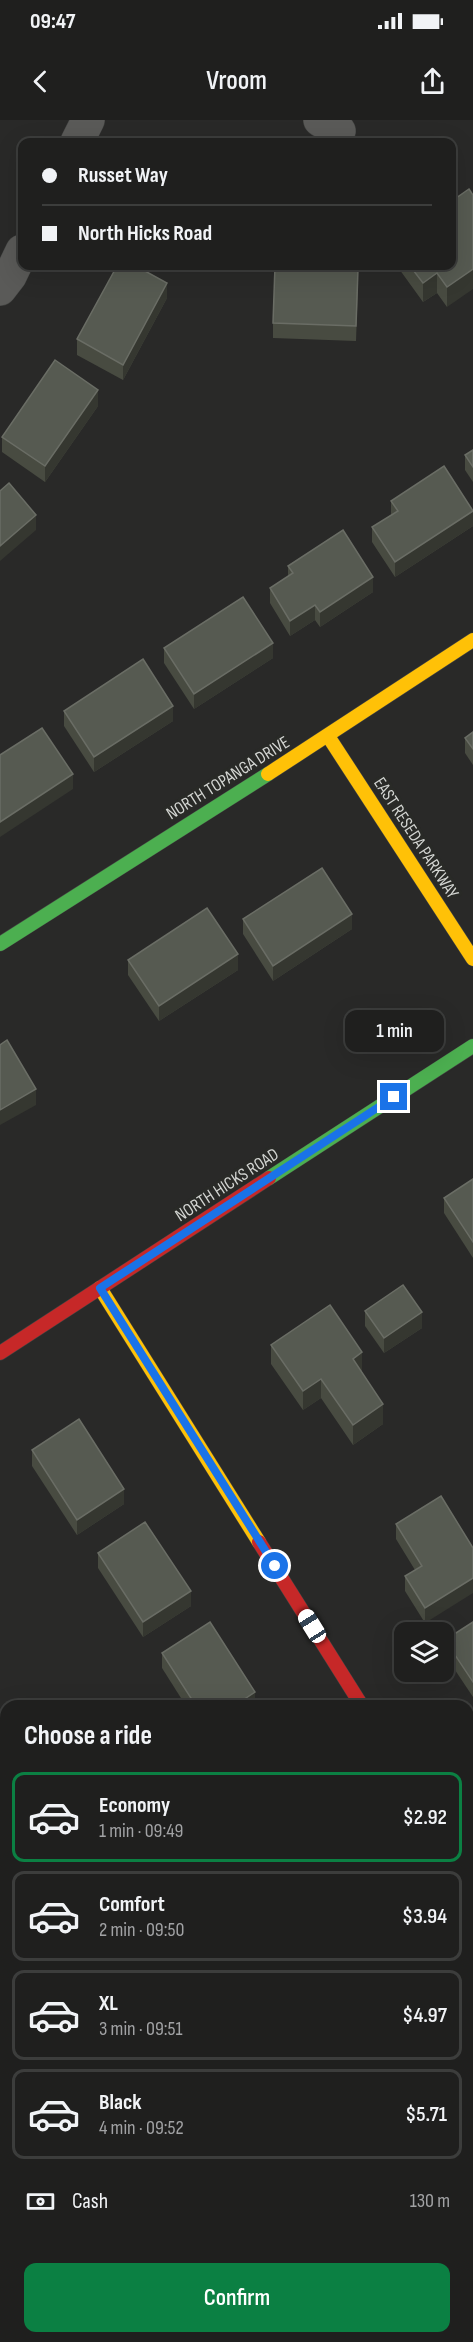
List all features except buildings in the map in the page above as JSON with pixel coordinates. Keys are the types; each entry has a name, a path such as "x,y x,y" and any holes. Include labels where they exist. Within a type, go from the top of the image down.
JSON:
{"street":[{"path":"79,138 88,120"},
{"path":"0,289 10,276 18,259"},
{"name":"NORTH TOPANGA DRIVE","path":"0,944 328,736 473,640"},
{"name":"EAST RESEDA PARKWAY","path":"328,736 473,959"},
{"name":"NORTH HICKS ROAD","path":"0,1353 473,1046"},
{"path":"100,1288 358,1700"}],"traffic: fast":[{"path":"0,944 268,774"},
{"path":"269,1178 473,1046"}],"traffic: slow":[{"path":"268,774 473,640"},
{"path":"328,736 473,959"},
{"path":"100,1288 259,1542"}],"traffic: jam":[{"path":"0,1353 269,1178"},
{"path":"259,1542 358,1700"}],"route":[{"path":"275,1566 100,1288 394,1097"}]}
